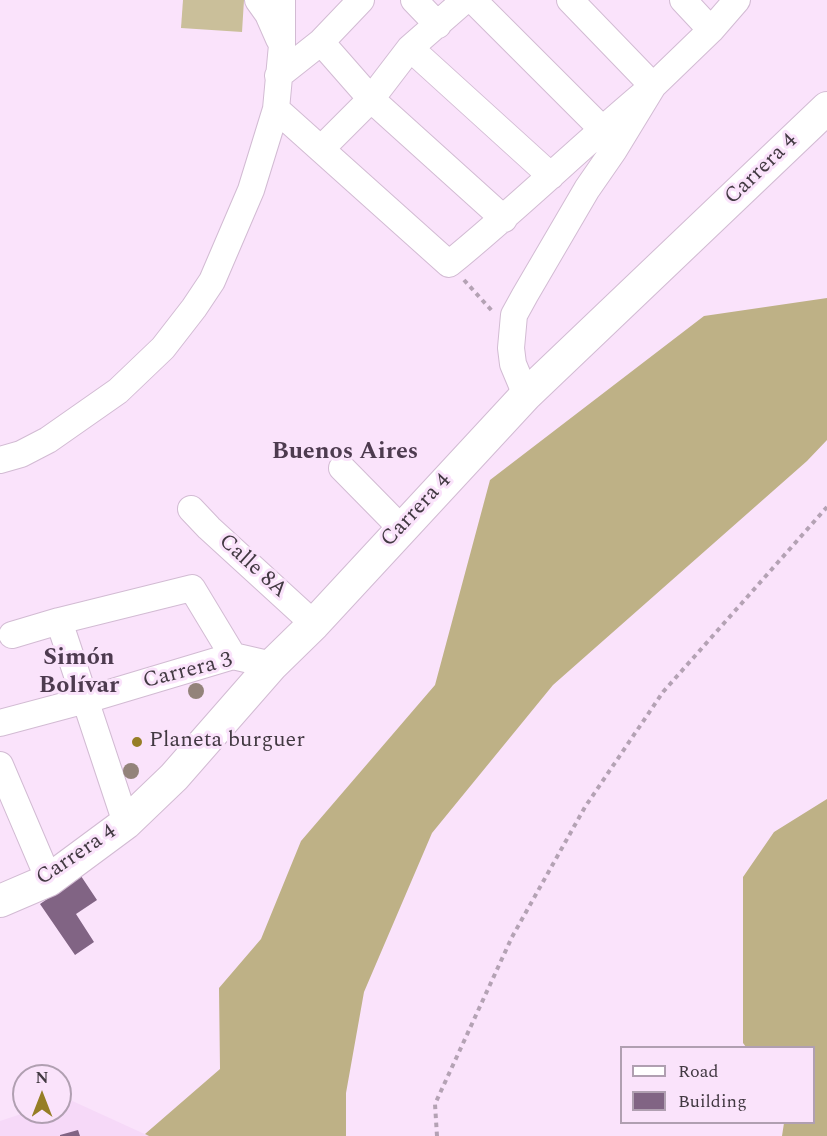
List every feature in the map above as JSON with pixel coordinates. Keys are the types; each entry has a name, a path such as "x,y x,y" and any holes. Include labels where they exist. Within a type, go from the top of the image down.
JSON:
{"main road":[{"name":"Carrera 4","path":"0,901 49,880 126,823 174,777 272,665 314,624 526,395 827,108"}],"street":[{"path":"258,0 268,14 282,45"},
{"path":"0,460 21,454 48,440 118,391 163,348 212,281 251,190 276,109 282,45 282,0"},
{"path":"278,76 321,42 361,0"},
{"path":"414,0 438,24"},
{"path":"321,149 371,99 410,48 465,0"},
{"path":"473,0 602,129"},
{"path":"570,0 653,86"},
{"path":"683,0 711,30"},
{"path":"276,109 449,264 504,219 602,129 653,86 711,30 737,0"},
{"path":"321,42 371,99 504,219"},
{"path":"410,48 551,176"},
{"path":"526,395 513,364 511,333 514,315 587,189 653,86"},
{"path":"342,468 401,528"},
{"name":"Calle 8A","path":"191,509 314,624"},
{"path":"12,635 192,588 233,656"},
{"path":"59,621 126,823"},
{"name":"Carrera 3","path":"0,723 233,656 272,665"},
{"path":"0,765 49,880"}],"path":[{"path":"449,264 511,333"},
{"path":"437,1136 435,1104 512,938 585,807 663,692 827,507"}],"shaded area":[{"path":"183,0 244,0 242,32 181,28"},
{"path":"827,298 827,440 807,461 553,685 432,833 364,992 346,1093 346,1136 149,1136 145,1134 220,1069 219,988 261,939 301,841 435,685 490,480 704,316"},
{"path":"827,799 827,1136 782,1136 784,1124 815,1124 815,1046 745,1046 743,1043 743,877 774,832"},
{"path":"72,1101 149,1136 0,1136 0,1121 12,1117 12,1124 72,1124"}],"building":[{"path":"81,876 97,900 76,914 94,942 75,955 40,904"},
{"path":"78,1130 80,1136 60,1136 60,1135"}],"place":[{"name":"Planeta burguer","path":"137,742"}],"district":[{"name":"Buenos Aires","path":"345,453"},
{"name":"Simón Bolívar","path":"79,673"}]}
